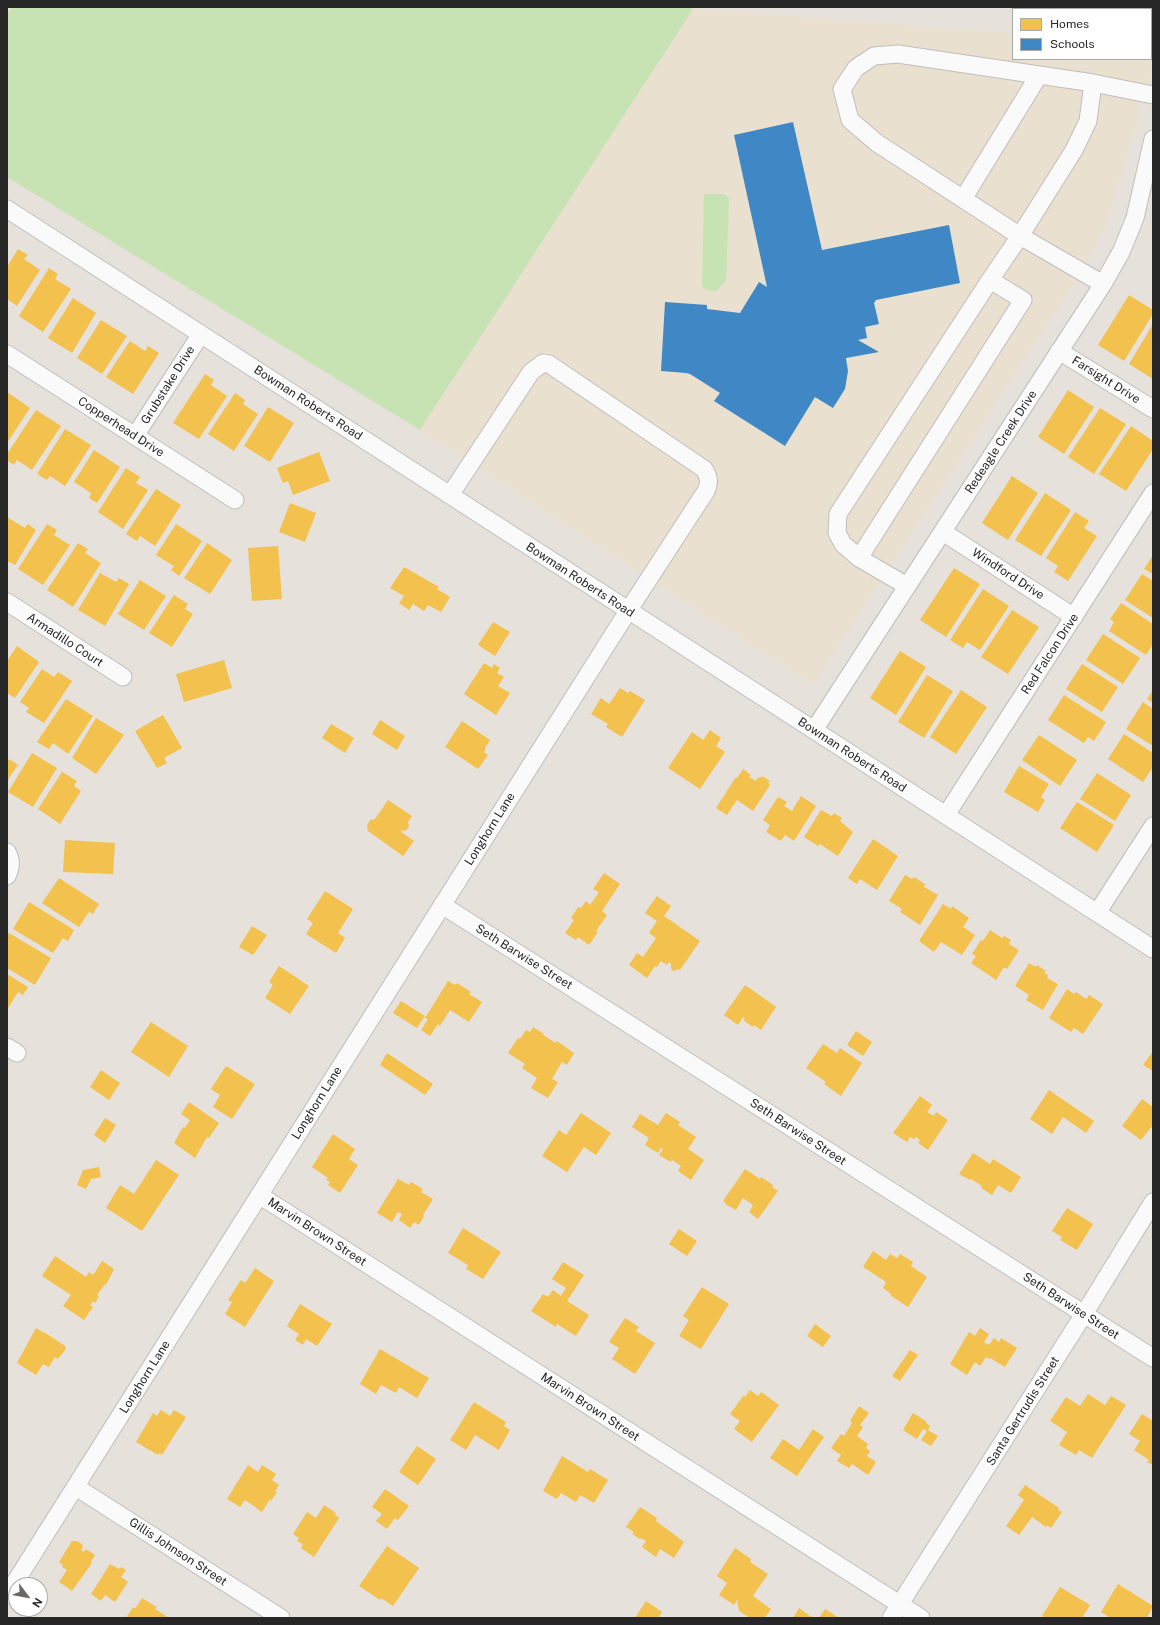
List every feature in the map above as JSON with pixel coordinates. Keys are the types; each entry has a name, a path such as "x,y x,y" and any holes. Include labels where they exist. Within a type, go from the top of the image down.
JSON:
{"street":[{"path":"1103,284 1020,236 877,143 850,120 842,89 856,68 874,56 898,54 1093,82 1153,95"},
{"path":"963,199 1039,75"},
{"path":"907,586 859,558 843,544 837,533 838,514 1020,236 1074,150 1088,121 1093,82"},
{"name":"Redeagle Creek Drive","path":"814,730 1103,284 1121,252 1135,218 1150,171 1153,139"},
{"name":"Bowman Roberts Road","path":"7,209 1153,949"},
{"path":"859,558 1023,300 990,280"},
{"name":"Grubstake Drive","path":"135,436 201,334"},
{"name":"Farsight Drive","path":"1059,351 1153,409"},
{"name":"Copperhead Drive","path":"7,354 235,500"},
{"name":"Longhorn Lane","path":"7,1595 709,485 708,476 704,469 543,362 531,372 450,495"},
{"name":"Red Falcon Drive","path":"946,815 1153,493"},
{"name":"Windford Drive","path":"942,532 1074,617"},
{"name":"Armadillo Court","path":"7,602 123,677"},
{"path":"1097,913 1153,826"},
{"path":"7,852 11,864 7,876"},
{"name":"Seth Barwise Street","path":"442,905 1153,1358"},
{"name":"Marvin Brown Street","path":"259,1195 896,1611 921,1618"},
{"name":"Santa Gertrudis Street","path":"896,1611 1153,1202"},
{"name":"Gillis Johnson Street","path":"76,1486 281,1618"}],"shaded area":[{"path":"693,9 1012,33 1012,60 1152,60 1153,43 1153,70 1105,227 1074,283 813,685 420,430"}],"green space":[{"path":"11,7 685,7 693,9 420,430 7,177 7,15"},
{"path":"704,194 725,194 729,199 726,281 716,291 707,290 702,286"}],"building: Homes":[{"path":"18,249 28,255 24,259 40,270 17,306 7,299 7,267"},
{"path":"49,268 58,274 55,279 71,289 43,332 19,316"},
{"path":"1129,295 1153,310 1153,314 1124,361 1098,345"},
{"path":"73,298 96,313 72,353 48,338"},
{"path":"101,320 127,336 102,374 77,358"},
{"path":"1153,324 1153,379 1129,364"},
{"path":"130,341 145,351 148,346 159,353 133,394 106,377"},
{"path":"205,374 214,380 211,385 227,396 199,439 173,423"},
{"path":"1068,390 1094,407 1064,454 1038,437"},
{"path":"7,392 30,408 7,443"},
{"path":"235,393 245,400 243,404 258,414 234,451 208,434"},
{"path":"268,407 294,423 270,462 244,446"},
{"path":"1100,408 1126,424 1094,474 1068,457"},
{"path":"36,410 61,426 32,470 17,460 14,465 7,460 7,454"},
{"path":"1131,426 1153,441 1153,449 1126,491 1099,474"},
{"path":"65,429 91,445 65,486 50,476 47,480 37,474"},
{"path":"94,450 120,467 97,503 89,498 91,493 74,482"},
{"path":"319,452 330,481 293,495 288,481 283,483 277,468"},
{"path":"126,468 140,477 136,483 148,490 123,529 98,512"},
{"path":"1012,476 1038,493 1008,540 982,523"},
{"path":"156,489 181,505 155,546 140,536 137,541 126,534"},
{"path":"1045,493 1071,510 1041,556 1015,540"},
{"path":"290,503 316,513 305,542 279,532"},
{"path":"1075,512 1089,521 1084,528 1097,536 1068,581 1054,572 1058,566 1046,558"},
{"path":"7,517 25,528 28,524 36,530 15,565 7,561"},
{"path":"47,524 57,530 54,535 70,545 43,585 18,569"},
{"path":"176,524 202,541 179,576 171,570 174,566 156,555"},
{"path":"78,543 88,549 85,553 101,563 73,607 47,590"},
{"path":"207,543 232,560 210,594 184,578"},
{"path":"278,546 282,599 252,601 248,548"},
{"path":"1153,555 1153,574 1144,569"},
{"path":"404,567 439,587 437,589 450,597 441,612 428,605 424,611 413,604 409,610 399,603 404,596 390,588"},
{"path":"954,568 980,584 946,637 920,620"},
{"path":"100,573 116,582 119,578 129,584 105,626 78,610"},
{"path":"1142,574 1153,581 1153,618 1125,600"},
{"path":"140,580 166,596 144,630 118,614"},
{"path":"983,589 1009,606 980,650 967,642 963,648 950,640"},
{"path":"174,595 188,604 185,609 193,614 172,647 149,633"},
{"path":"1121,603 1153,624 1153,644 1146,655 1109,631 1114,622 1110,619"},
{"path":"1012,610 1039,627 1008,674 981,657"},
{"path":"493,622 510,632 495,656 478,645"},
{"path":"1103,634 1140,658 1123,684 1086,660"},
{"path":"17,646 39,662 15,698 7,693 7,661"},
{"path":"900,651 926,667 896,715 870,698"},
{"path":"224,660 232,688 184,702 176,674"},
{"path":"484,663 492,668 494,664 500,668 497,673 504,677 498,686 510,693 496,715 464,694"},
{"path":"1082,664 1118,687 1102,712 1066,689"},
{"path":"42,669 54,677 58,672 72,681 44,723 26,712 29,708 20,702"},
{"path":"927,675 953,691 924,738 898,722"},
{"path":"620,688 628,693 630,691 645,700 622,737 606,727 608,724 591,714 601,698 609,704"},
{"path":"961,690 987,707 956,754 930,737"},
{"path":"1153,690 1153,703 1147,699"},
{"path":"1064,695 1106,722 1094,741 1088,737 1084,743 1048,720"},
{"path":"66,699 93,716 68,754 53,743 49,749 37,742"},
{"path":"1143,702 1153,709 1153,746 1126,729"},
{"path":"163,715 182,748 164,758 167,763 157,768 135,731"},
{"path":"96,718 124,735 96,774 72,758"},
{"path":"380,720 405,736 397,750 372,734"},
{"path":"462,721 490,740 484,752 488,755 478,769 445,747"},
{"path":"331,724 354,738 345,753 322,738"},
{"path":"710,730 721,738 716,746 725,752 700,789 668,768 692,732 703,740"},
{"path":"1124,734 1153,753 1153,767 1143,782 1108,759"},
{"path":"1039,735 1077,760 1060,786 1022,760"},
{"path":"32,753 57,768 33,807 8,792"},
{"path":"9,759 18,765 7,781 7,762"},
{"path":"1019,766 1049,784 1041,797 1045,800 1038,812 1004,792"},
{"path":"743,769 751,775 749,777 756,781 758,777 760,778 762,776 770,781 768,783 770,785 753,811 737,800 727,815 716,808 736,777 737,778"},
{"path":"62,772 77,781 74,786 81,791 60,824 38,809"},
{"path":"1097,773 1131,795 1115,821 1080,799"},
{"path":"801,796 816,806 794,841 785,835 781,841 766,832 770,825 763,820 778,797 787,802 784,806 792,811"},
{"path":"388,800 412,816 408,822 409,826 406,831 402,830 401,832 414,841 403,856 368,831 367,826 370,820 375,819"},
{"path":"1077,802 1114,825 1097,852 1060,828"},
{"path":"821,810 832,816 834,813 842,818 840,821 853,832 838,856 820,844 818,846 804,837"},
{"path":"873,839 898,856 877,890 860,879 857,884 848,878"},
{"path":"65,840 115,843 113,874 63,872"},
{"path":"604,873 620,884 602,911 607,915 596,931 598,932 589,945 578,937 576,940 565,933 574,920 571,918 578,907 581,908 586,901 590,905 599,892 593,889"},
{"path":"905,875 912,879 914,877 925,884 924,887 938,895 920,925 900,912 902,909 889,901"},
{"path":"59,878 99,904 93,914 89,912 79,927 42,903"},
{"path":"325,891 353,909 338,933 345,938 336,953 306,934 313,923 307,919"},
{"path":"657,896 671,906 664,916 700,941 680,970 674,971 671,969 671,964 669,962 667,965 661,961 657,967 655,966 647,978 629,965 637,953 643,957 656,938 649,933 657,921 645,913"},
{"path":"29,902 74,930 68,941 63,938 53,953 13,929"},
{"path":"943,904 951,909 952,906 969,918 963,927 975,935 962,955 941,942 934,952 919,941"},
{"path":"252,926 267,935 253,955 239,947"},
{"path":"990,930 1002,938 1004,936 1011,940 1009,944 1019,950 1007,969 1004,967 996,980 971,963 976,956 972,954"},
{"path":"9,933 51,958 35,985 7,968 7,936"},
{"path":"1029,963 1036,967 1037,965 1046,971 1044,973 1048,975 1047,978 1058,984 1043,1010 1026,1000 1029,995 1015,986"},
{"path":"279,966 309,986 290,1014 265,998 273,985 269,982"},
{"path":"7,974 28,987 23,995 18,992 7,1010"},
{"path":"448,981 455,985 457,983 471,992 469,994 482,1002 469,1022 450,1010 440,1026 438,1024 430,1036 421,1030 428,1019 425,1018"},
{"path":"745,985 776,1007 761,1030 754,1025 753,1027 743,1020 745,1019 743,1017 738,1025 724,1015"},
{"path":"1067,989 1074,994 1076,992 1086,999 1089,995 1103,1004 1083,1034 1074,1028 1071,1032 1049,1018"},
{"path":"401,1001 425,1016 417,1028 393,1013"},
{"path":"151,1022 188,1046 169,1077 131,1052"},
{"path":"533,1027 544,1034 543,1035 556,1043 557,1041 574,1053 567,1065 562,1062 552,1079 558,1082 548,1098 531,1088 537,1078 522,1068 525,1064 508,1053 518,1038 520,1039 526,1030 530,1032"},
{"path":"856,1031 872,1042 863,1056 847,1045"},
{"path":"823,1044 837,1053 840,1048 862,1063 841,1096 824,1084 826,1082 806,1068"},
{"path":"1153,1051 1153,1071 1143,1065"},
{"path":"387,1053 433,1084 425,1095 380,1065"},
{"path":"226,1066 255,1084 232,1119 213,1107 220,1095 211,1089"},
{"path":"101,1070 120,1083 109,1100 90,1087"},
{"path":"1049,1090 1094,1121 1086,1133 1063,1117 1052,1134 1030,1119"},
{"path":"920,1096 932,1105 927,1112 934,1116 936,1112 948,1120 928,1150 918,1143 920,1140 916,1137 914,1139 910,1137 907,1142 893,1133"},
{"path":"1142,1099 1153,1107 1153,1125 1141,1140 1122,1126"},
{"path":"189,1102 219,1123 209,1138 207,1137 195,1158 174,1143 183,1127 185,1128 190,1120 181,1114"},
{"path":"581,1113 611,1133 596,1155 584,1147 567,1172 542,1156 559,1130 566,1135"},
{"path":"666,1113 680,1122 678,1125 696,1137 688,1149 704,1160 691,1180 678,1171 681,1166 672,1160 671,1162 659,1155 663,1149 661,1148 658,1153 645,1145 649,1138 632,1127 640,1114 658,1125"},
{"path":"105,1118 116,1125 105,1143 94,1135"},
{"path":"333,1134 355,1149 349,1159 358,1165 340,1193 328,1185 330,1182 326,1180 328,1178 312,1167"},
{"path":"973,1153 990,1164 993,1159 1021,1177 1011,1193 998,1185 992,1195 971,1179 970,1180 959,1174"},
{"path":"156,1160 179,1175 142,1231 106,1208 120,1185 134,1194"},
{"path":"99,1167 101,1177 91,1179 86,1189 77,1185 83,1170"},
{"path":"745,1169 760,1179 761,1177 773,1185 772,1187 778,1191 758,1219 749,1212 753,1205 743,1198 736,1210 725,1204 726,1203 723,1201"},
{"path":"398,1179 409,1185 411,1182 423,1189 421,1192 433,1199 423,1215 424,1216 419,1225 414,1222 410,1228 399,1220 402,1214 398,1212 392,1222 377,1213"},
{"path":"1067,1208 1093,1224 1077,1250 1060,1240 1062,1237 1052,1231"},
{"path":"463,1228 501,1252 483,1279 466,1269 468,1265 448,1253"},
{"path":"679,1229 697,1241 687,1256 669,1244"},
{"path":"873,1251 886,1260 890,1254 897,1258 900,1254 913,1262 911,1266 927,1277 908,1307 890,1295 891,1294 883,1288 886,1282 863,1267"},
{"path":"55,1256 86,1277 89,1272 93,1275 102,1261 114,1269 106,1285 105,1284 97,1295 99,1296 95,1303 93,1301 90,1305 93,1307 84,1320 63,1306 71,1295 42,1276"},
{"path":"563,1262 584,1275 567,1301 589,1315 576,1336 557,1324 556,1327 531,1311 543,1294 548,1297 553,1290 561,1296 566,1288 552,1279"},
{"path":"255,1268 274,1281 245,1327 225,1314 232,1302 228,1300 241,1280 245,1283"},
{"path":"702,1287 729,1304 701,1349 679,1336 689,1320 683,1316"},
{"path":"300,1304 332,1324 317,1346 306,1339 303,1345 295,1340 299,1334 287,1326"},
{"path":"625,1318 639,1327 636,1331 655,1343 635,1374 612,1359 619,1348 609,1342"},
{"path":"815,1324 831,1336 823,1347 807,1336"},
{"path":"36,1328 65,1346 66,1349 58,1359 55,1357 49,1367 43,1364 36,1375 17,1363"},
{"path":"980,1328 989,1334 984,1342 989,1345 994,1338 999,1342 1001,1338 1017,1348 1005,1367 986,1357 980,1366 975,1362 967,1375 950,1364 969,1332 975,1336"},
{"path":"380,1349 429,1378 417,1398 399,1387 396,1393 381,1385 376,1394 360,1384"},
{"path":"910,1350 918,1355 900,1381 892,1376"},
{"path":"750,1390 758,1396 761,1392 779,1405 752,1442 734,1429 740,1421 730,1414 744,1395 745,1397"},
{"path":"1088,1394 1105,1405 1111,1396 1126,1405 1092,1458 1079,1450 1076,1455 1059,1445 1067,1432 1050,1421 1066,1397 1080,1406"},
{"path":"474,1402 506,1422 504,1426 510,1430 499,1450 475,1435 466,1450 450,1440"},
{"path":"859,1406 869,1413 860,1425 863,1427 857,1436 868,1444 866,1448 870,1451 867,1456 876,1462 868,1475 852,1464 849,1468 837,1461 841,1455 831,1448 841,1434 844,1436 852,1423 850,1421"},
{"path":"161,1410 170,1416 174,1410 186,1417 162,1455 159,1453 158,1455 136,1442 153,1413 157,1416"},
{"path":"913,1413 927,1422 926,1423 930,1426 928,1430 938,1436 931,1446 921,1440 927,1431 923,1429 917,1439 903,1430"},
{"path":"1142,1414 1153,1421 1153,1465 1147,1462 1149,1460 1134,1450 1140,1441 1129,1434"},
{"path":"813,1429 824,1437 797,1476 770,1458 783,1439 799,1450"},
{"path":"417,1446 436,1459 418,1485 399,1472"},
{"path":"562,1456 588,1472 590,1469 608,1480 594,1503 580,1495 576,1502 561,1493 557,1499 543,1491"},
{"path":"248,1465 258,1472 262,1465 276,1474 272,1480 279,1485 275,1491 277,1492 271,1501 270,1499 262,1512 245,1500 240,1507 227,1499"},
{"path":"1025,1485 1059,1508 1058,1510 1062,1512 1051,1528 1047,1525 1046,1527 1032,1517 1019,1535 1006,1526 1024,1500 1018,1495"},
{"path":"385,1489 409,1506 398,1520 395,1518 387,1529 376,1521 382,1514 372,1507"},
{"path":"324,1505 336,1513 335,1515 339,1518 314,1557 301,1548 303,1544 297,1541 299,1538 293,1534 307,1512 316,1518"},
{"path":"640,1507 657,1518 656,1521 684,1542 674,1558 660,1549 656,1557 642,1547 646,1541 632,1534 634,1532 626,1527"},
{"path":"72,1541 77,1541 82,1544 83,1547 81,1550 84,1552 86,1549 95,1555 91,1562 92,1563 72,1591 59,1582 67,1570 62,1567 63,1565 59,1562"},
{"path":"387,1546 419,1568 393,1606 381,1598 380,1600 359,1586"},
{"path":"735,1548 751,1559 750,1562 768,1574 753,1596 771,1609 765,1618 750,1618 739,1611 737,1600 734,1605 719,1595 727,1583 717,1576"},
{"path":"110,1564 119,1569 121,1567 126,1570 121,1577 128,1582 115,1602 105,1595 101,1601 91,1594"},
{"path":"1118,1584 1153,1606 1147,1618 1111,1618 1101,1612"},
{"path":"1060,1587 1090,1605 1082,1618 1045,1618 1042,1616"},
{"path":"142,1598 157,1607 155,1609 169,1618 126,1618 133,1607 135,1609"},
{"path":"646,1601 662,1612 658,1618 635,1618"},
{"path":"799,1608 813,1618 793,1618"},
{"path":"825,1609 839,1618 819,1618"}],"building: Schools":[{"path":"793,122 822,250 949,225 960,283 876,300 874,303 879,324 865,327 867,338 858,340 879,352 846,358 848,371 845,389 833,408 815,397 785,446 714,401 720,393 690,374 661,371 665,302 707,305 707,309 740,313 759,282 767,287 734,135"}]}
